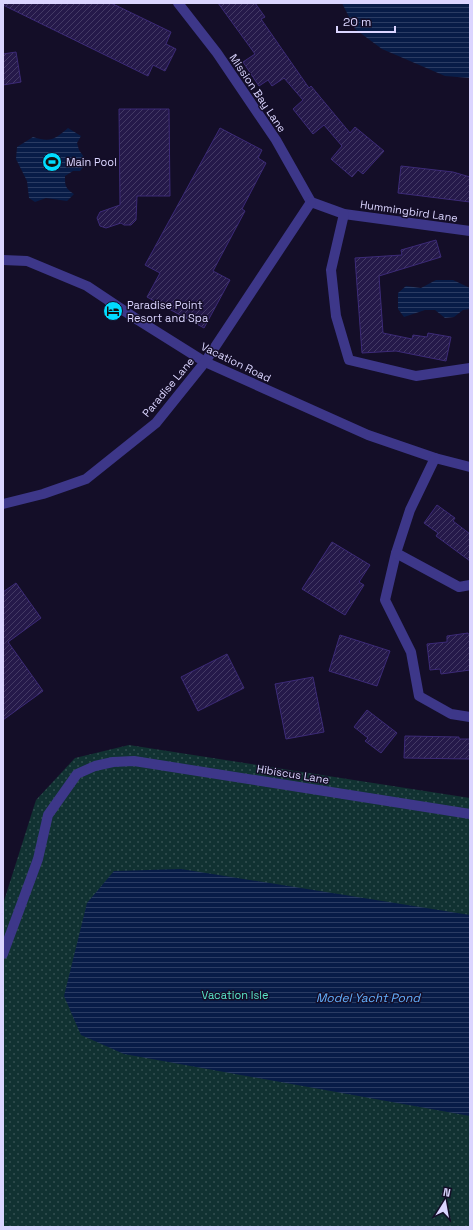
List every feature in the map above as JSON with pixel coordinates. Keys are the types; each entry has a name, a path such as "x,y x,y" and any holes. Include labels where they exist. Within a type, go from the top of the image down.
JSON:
{"street":[{"name":"Mission Bay Lane","path":"178,3 217,53 276,140 311,202"},
{"name":"Hummingbird Lane","path":"311,202 344,214 470,231"},
{"name":"Paradise Lane","path":"3,504 43,494 86,479 156,423 205,362 311,202"},
{"name":"Hummingbird Lane","path":"344,214 331,270 336,316 348,360 416,376 470,368"},
{"name":"Vacation Road","path":"3,260 27,261 88,286 138,320 205,362 368,436 435,458 470,466"},
{"path":"435,458 410,510 396,553 385,600 411,652 419,696 451,714 470,717"},
{"path":"396,553 459,587 470,585"},
{"name":"Hibiscus Lane","path":"3,954 38,859 48,815 77,774 95,766 113,762 134,761 470,814"}],"green space":[{"name":"Vacation Isle","path":"129,745 470,798 470,1227 3,1227 3,904 36,800 75,758"}],"water":[{"path":"342,3 470,3 470,78 445,76 382,49 355,29"},
{"name":"Main Pool","path":"68,128 81,136 77,143 79,150 86,160 85,165 80,171 73,171 65,176 66,186 74,194 67,201 46,198 35,202 29,198 27,181 16,159 17,147 33,137 44,140 52,139 60,135"},
{"path":"436,280 453,280 470,288 470,309 463,310 454,317 445,318 435,310 425,310 404,317 398,309 398,293 406,286 421,288"},
{"name":"Model Yacht Pond","path":"181,869 470,915 470,1116 124,1054 81,1035 64,996 87,903 114,871"}],"building":[{"path":"3,3 111,3 171,32 166,44 176,49 165,71 153,65 148,76 3,5"},
{"path":"218,3 255,3 265,17 261,19 309,88 311,86 350,133 355,127 384,151 363,174 358,170 352,177 331,159 342,146 324,125 313,134 293,109 303,100 284,78 272,86 268,80 259,86 243,62 255,54"},
{"path":"16,52 21,82 3,85 3,54"},
{"path":"119,109 169,109 170,196 137,196 136,220 131,225 124,225 121,223 106,228 100,226 97,218 100,212 120,205"},
{"path":"220,128 262,150 258,158 266,163 242,209 245,211 213,271 230,280 204,328 147,297 160,273 145,265"},
{"path":"401,166 453,172 470,177 470,202 398,193"},
{"path":"436,240 441,257 379,276 383,333 412,339 413,335 427,337 428,333 451,337 446,361 396,351 362,353 355,258 402,255 401,250"},
{"path":"437,505 455,518 453,521 470,534 470,561 436,536 438,533 424,523"},
{"path":"332,542 370,565 359,582 364,585 345,615 302,589"},
{"path":"16,583 41,618 8,642 43,691 3,720 3,592"},
{"path":"470,634 470,670 441,674 440,669 430,670 427,644 447,642 447,636"},
{"path":"340,635 390,651 377,686 329,671"},
{"path":"227,654 244,688 198,711 181,677"},
{"path":"313,677 324,732 286,739 275,684"},
{"path":"367,710 397,733 381,753 365,741 368,738 354,727"},
{"path":"405,736 459,737 459,739 470,739 470,759 404,758"}],"place":[{"name":"Main Pool","path":"52,162"},
{"name":"Paradise Point Resort and Spa","path":"113,311"}]}
